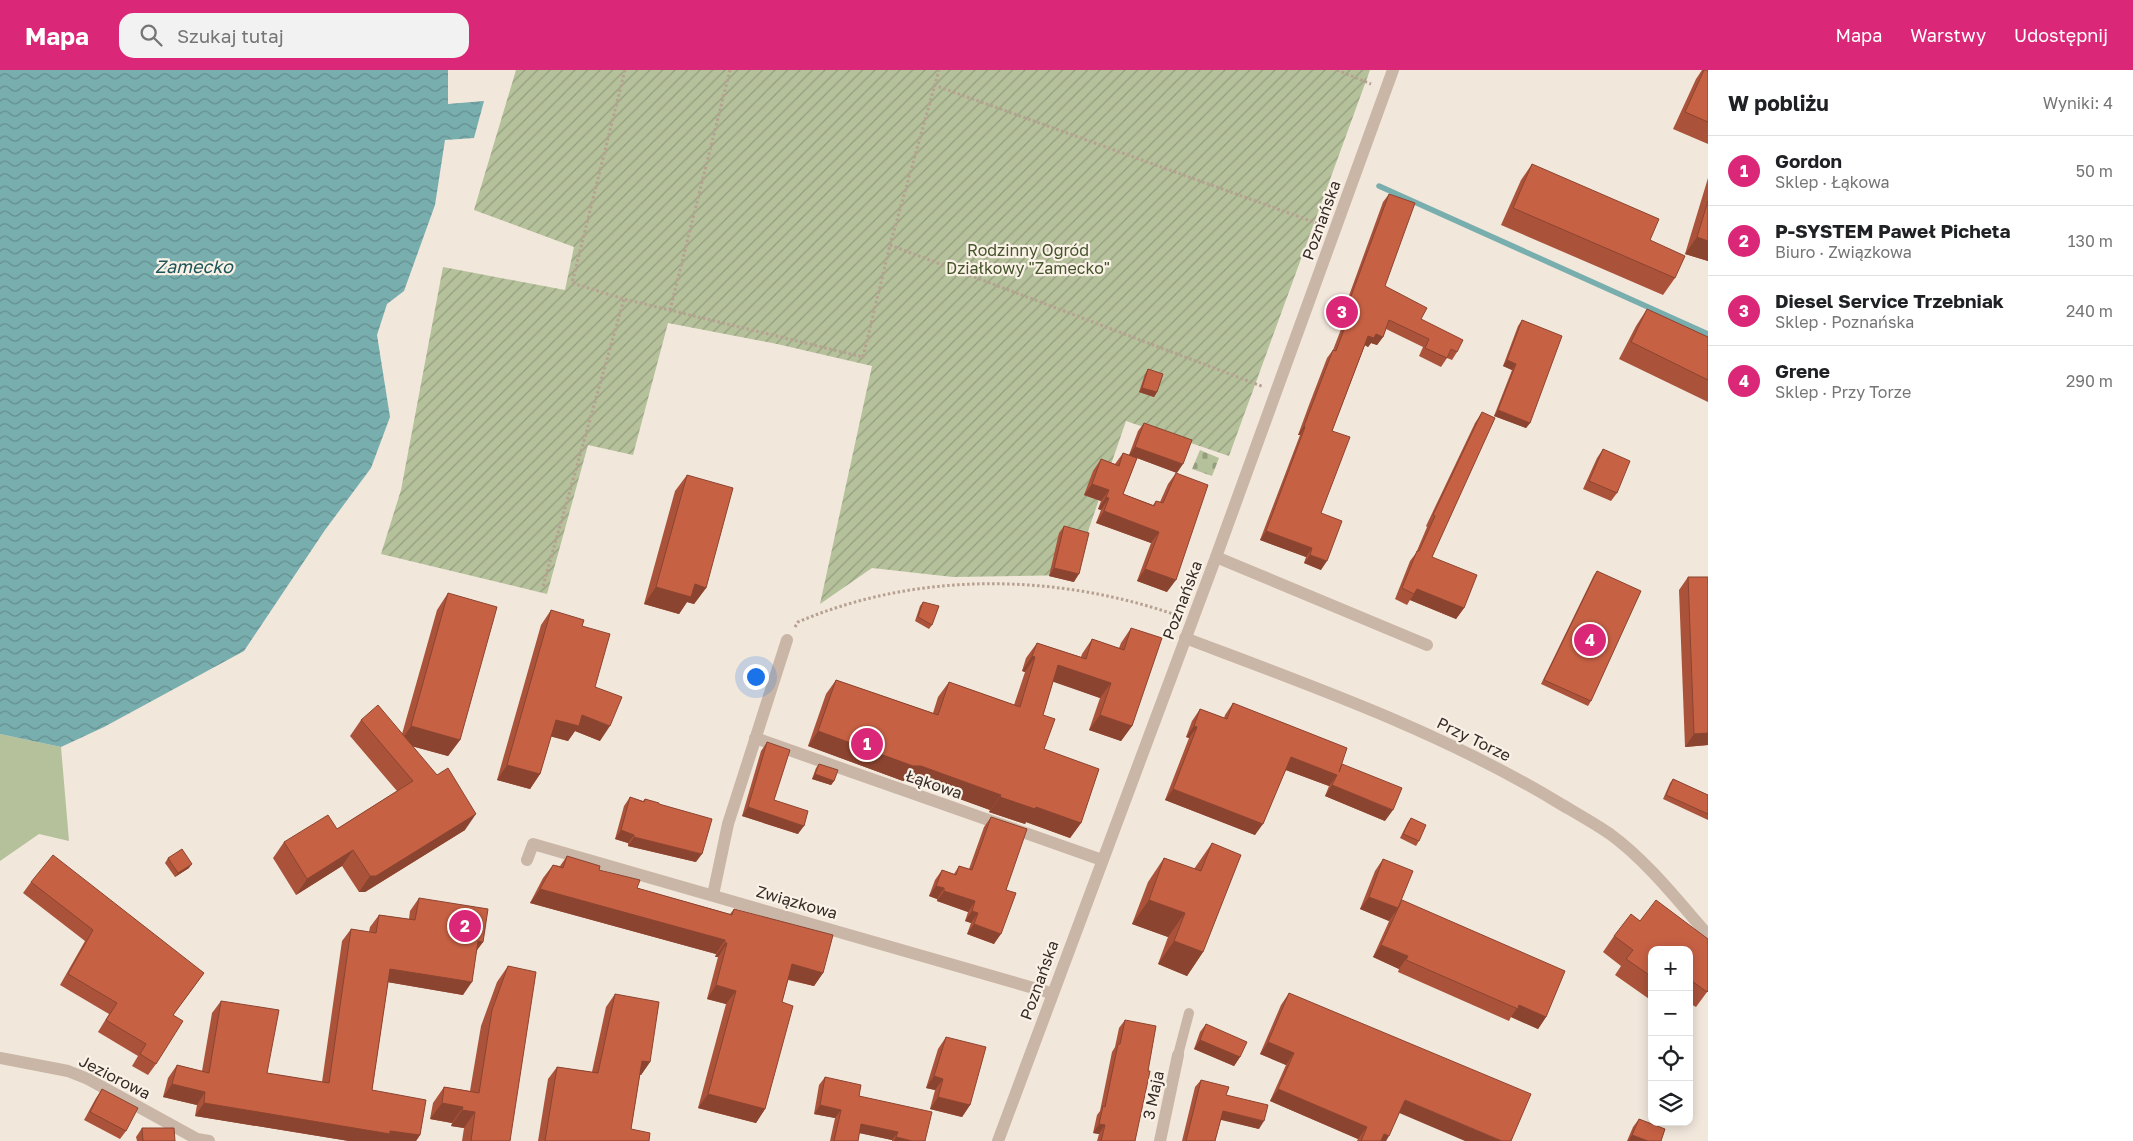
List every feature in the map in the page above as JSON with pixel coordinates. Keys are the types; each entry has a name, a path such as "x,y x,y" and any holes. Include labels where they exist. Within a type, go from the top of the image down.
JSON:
{"street":[{"name":"Poznańska","path":"998,1141 1051,993 1216,557 1393,70"},
{"path":"1216,557 1427,645"},
{"name":"Przy Torze","path":"1185,638 1377,712 1460,749 1531,786 1611,835 1651,872 1708,935"},
{"path":"713,895 728,824 787,640"},
{"name":"Łąkowa","path":"755,738 1102,860"},
{"name":"Związkowa","path":"527,860 533,844 1051,993"},
{"name":"3 Maja","path":"1160,1141 1178,1055"},
{"name":"Jeziorowa","path":"0,1058 68,1071 88,1079 201,1140"}],"lane":[{"path":"1178,1055 1190,1013"}],"path":[{"path":"625,70 572,283 624,299 864,356 890,245 939,70"},
{"path":"670,310 730,70"},
{"path":"1337,70 1386,90"},
{"path":"934,85 1334,230"},
{"path":"890,245 1276,391"},
{"path":"543,586 624,299"},
{"path":"798,622 857,600 928,587 1029,584 1084,591 1121,599 1191,620"}],"green space":[{"name":"Rodzinny Ogród Działkowy \"Zamecko\"","path":"516,70 1370,70 1229,456 1126,421 1073,575 953,577 872,568 820,604 872,366 777,344 668,323 633,455 588,445 547,594 381,554 401,490 443,267 565,290 574,247 474,210"},
{"path":"1200,450 1219,458 1212,476 1192,469"},
{"path":"0,734 61,747 69,841 39,834 0,861"}],"water":[{"name":"Zamecko","path":"0,70 448,70 448,104 484,101 474,138 445,140 435,205 404,291 387,304 377,335 390,417 371,468 325,530 244,651 104,727 61,747 0,734"}],"building":[{"path":"1704,70 1708,70 1708,122 1685,112"},
{"path":"1532,164 1659,219 1650,240 1685,256 1675,278 1513,208"},
{"path":"1389,194 1415,203 1385,286 1427,308 1421,319 1463,340 1457,352 1451,349 1447,358 1425,348 1429,339 1389,320 1383,337 1376,334 1374,338 1368,336 1332,431 1350,437 1321,513 1342,521 1327,561 1310,555 1312,548 1266,531 1333,350 1336,351 1349,316 1344,315"},
{"path":"1708,201 1708,241 1697,237"},
{"path":"1647,309 1708,337 1708,380 1631,342"},
{"path":"1522,320 1562,336 1530,423 1498,410 1516,364 1507,360"},
{"path":"1148,369 1163,374 1157,392 1142,388"},
{"path":"1482,412 1495,418 1432,557 1477,575 1464,608 1417,589 1414,594 1402,588 1417,551 1419,551 1435,516 1433,515"},
{"path":"1144,423 1192,440 1183,464 1135,447"},
{"path":"1603,449 1630,461 1617,493 1589,481"},
{"path":"1123,453 1137,458 1123,494 1154,506 1156,501 1163,503 1176,473 1208,485 1176,580 1145,569 1159,532 1104,511 1109,498 1106,497 1109,490 1092,484 1101,459 1119,466"},
{"path":"687,475 733,488 706,588 695,584 691,597 656,587"},
{"path":"1064,526 1089,533 1079,574 1054,568"},
{"path":"1597,571 1641,591 1591,701 1544,680"},
{"path":"1688,577 1708,577 1708,733 1694,734"},
{"path":"448,593 497,607 460,740 411,726"},
{"path":"923,602 939,606 932,625 918,617"},
{"path":"551,610 584,620 582,626 610,634 595,687 622,697 610,726 582,715 579,726 556,720 540,774 507,765"},
{"path":"1131,628 1162,638 1132,726 1100,715 1111,683 1058,665 1043,715 1055,719 1044,749 1099,769 1081,823 1000,797 1001,795 921,766 913,766 818,731 836,680 938,715 949,682 1020,707 1035,657 1032,656 1037,643 1086,659 1092,639 1124,650"},
{"path":"1233,703 1347,748 1339,772 1342,764 1402,788 1393,810 1332,785 1337,775 1291,757 1263,824 1173,789 1197,727 1194,726 1200,709 1227,719"},
{"path":"378,705 437,775 448,768 476,814 376,876 370,876 353,850 307,879 284,842 328,815 337,829 413,781 361,720"},
{"path":"767,742 790,750 774,800 808,811 804,826 748,807"},
{"path":"819,764 838,770 834,781 815,774"},
{"path":"1673,779 1708,795 1708,814 1666,795"},
{"path":"630,797 644,802 645,799 712,819 702,854 634,837 634,835 621,830"},
{"path":"991,817 1027,829 1006,890 1016,893 1001,934 974,924 978,913 972,911 975,901 944,891 944,888 936,886 942,870 956,875 959,866 972,870"},
{"path":"1411,818 1426,825 1419,841 1403,834"},
{"path":"1212,843 1241,855 1203,952 1174,941 1185,913 1149,900 1164,858 1201,871"},
{"path":"182,849 192,864 178,873 168,858"},
{"path":"53,855 204,973 173,1015 183,1021 156,1064 140,1054 146,1044 106,1020 117,1003 68,974 93,930 31,882"},
{"path":"567,856 600,866 599,870 640,880 637,888 732,915 734,909 833,935 823,973 792,964 782,1002 793,1006 765,1109 708,1094 736,991 716,985 727,943 725,943 725,940 540,889 553,865 563,868"},
{"path":"1383,859 1413,871 1398,908 1369,897"},
{"path":"419,898 488,909 483,942 478,941 472,982 390,969 372,1090 426,1100 420,1135 390,1131 390,1134 204,1103 205,1092 172,1084 177,1065 209,1073 221,1001 279,1010 267,1073 329,1083 351,929 376,933 379,915 415,920"},
{"path":"1402,900 1565,971 1546,1017 1519,1005 1518,1009 1406,960 1408,956 1381,945"},
{"path":"1656,900 1708,939 1707,992 1693,982 1693,946 1648,946 1648,974 1626,959 1633,950 1614,936 1631,914 1640,921"},
{"path":"508,966 536,972 510,1141 471,1141 475,1112 462,1110 463,1107 442,1103 444,1087 479,1093 492,1010"},
{"path":"1289,993 1531,1094 1511,1141 1502,1141 1405,1100 1389,1136 1384,1134 1381,1141 1361,1141 1367,1127 1278,1089 1294,1053 1268,1042"},
{"path":"615,994 659,1002 650,1062 642,1061 631,1129 650,1133 649,1141 545,1141 557,1067 598,1073"},
{"path":"1125,1020 1156,1026 1148,1071 1150,1071 1135,1141 1101,1141 1105,1125 1099,1124 1103,1106 1105,1107"},
{"path":"1206,1024 1247,1042 1240,1057 1200,1040"},
{"path":"946,1037 986,1047 970,1105 938,1097 943,1079 934,1076"},
{"path":"825,1077 861,1085 859,1096 932,1112 925,1141 912,1141 896,1137 898,1132 861,1124 858,1141 834,1141 841,1110 820,1105"},
{"path":"1201,1080 1229,1087 1226,1095 1268,1105 1264,1121 1223,1111 1215,1141 1186,1141"},
{"path":"102,1089 138,1108 126,1131 90,1112"},
{"path":"1639,1119 1648,1122 1648,1126 1657,1126 1665,1129 1661,1141 1648,1141 1632,1135"},
{"path":"142,1128 174,1128 175,1141 143,1141"}],"waterway":[{"path":"1379,186 1708,334"}],"place":[{"name":"Diesel Service Trzebniak","path":"1342,312"},
{"name":"Grene","path":"1590,640"},
{"name":"Gordon","path":"867,744"},
{"name":"P-SYSTEM Paweł Picheta","path":"465,926"}]}
